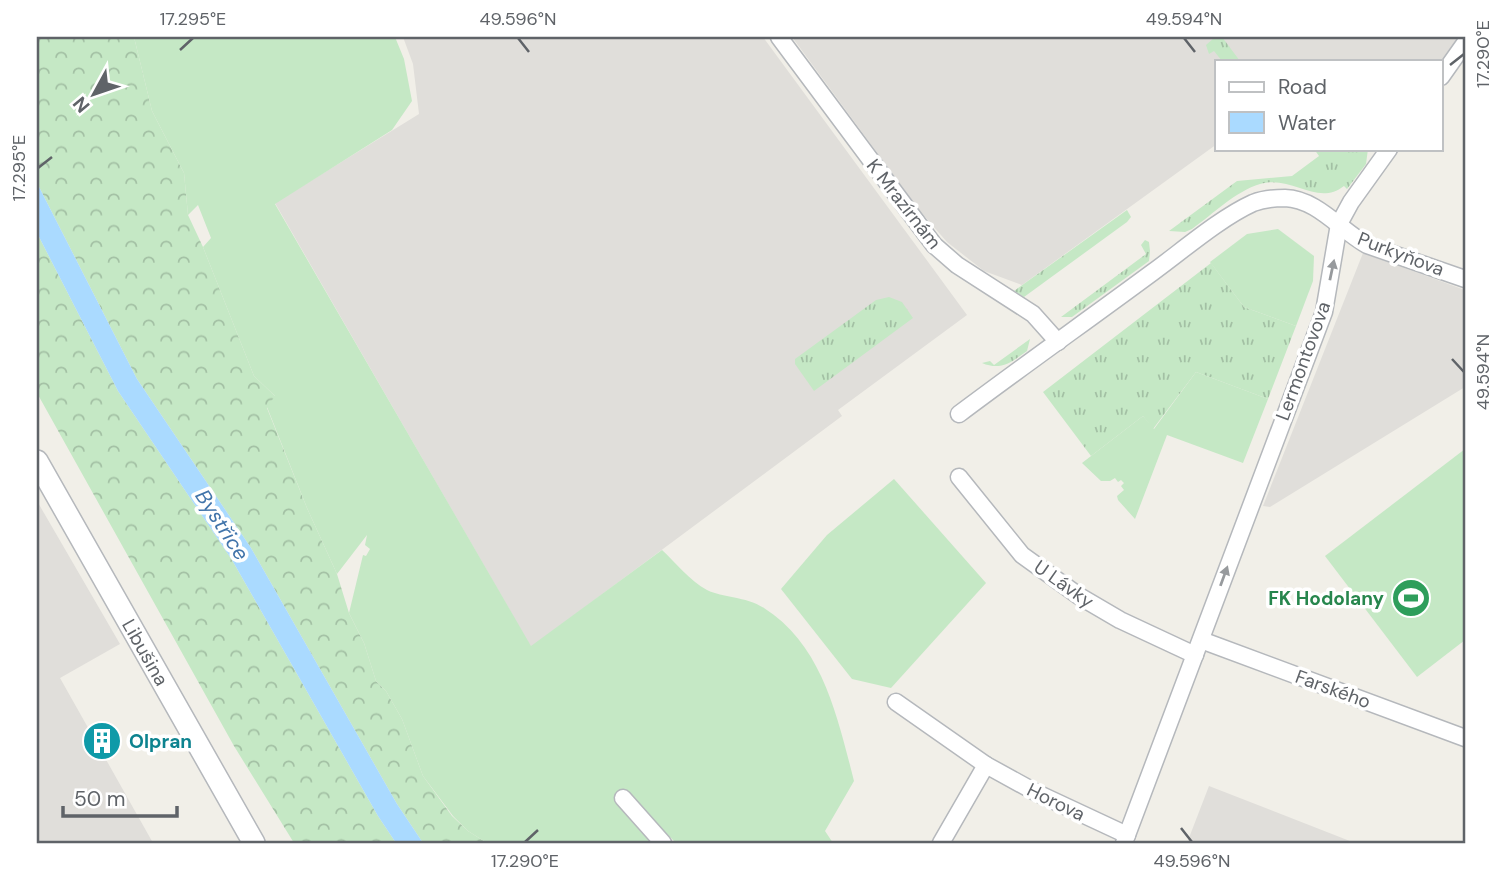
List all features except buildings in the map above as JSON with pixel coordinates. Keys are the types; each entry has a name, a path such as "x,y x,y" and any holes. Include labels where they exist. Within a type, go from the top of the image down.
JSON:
{"street":[{"name":"K Mrazírnám","path":"779,37 934,245 957,265 1033,314 1058,342"},
{"path":"1442,76 1465,43"},
{"path":"959,414 1237,212 1255,202 1288,198 1324,213 1339,224 1351,202 1388,150"},
{"name":"Purkyňova","path":"1339,224 1354,238 1367,245 1465,279"},
{"name":"Lermontovova","path":"1126,839 1324,312 1339,224"},
{"name":"Libušina","path":"37,461 254,843"},
{"name":"U Lávky","path":"959,477 1022,555 1079,596 1127,625 1198,648"},
{"name":"Farského","path":"1198,648 1465,738"},
{"name":"Horova","path":"897,702 986,765 1126,839"},
{"path":"941,843 986,765"},
{"path":"623,798 663,843"}],"shaded area":[{"path":"403,37 763,37 967,315 838,410 842,416 531,647 275,203 419,114 413,64"},
{"path":"792,37 1459,37 1442,60 1215,60 1215,145 1022,285 984,271 947,242 920,211"},
{"path":"1363,253 1465,290 1465,387 1270,507 1263,506"},
{"path":"37,501 120,644 60,678 153,843 37,843"},
{"path":"1209,786 1355,843 1187,843"}],"green space":[{"path":"37,37 134,37 152,111 184,173 188,215 254,376 276,397 267,408 337,574 376,681 386,691 402,719 423,776 452,816 468,831 487,843 423,843 397,804 251,548 137,379 37,183"},
{"path":"134,37 395,37 404,59 412,101 392,130 275,204 531,646 662,550 689,577 707,590 749,601 764,608 801,642 825,685 854,781 825,831 833,843 676,843 636,803 625,814 651,843 487,843 468,831 453,816 423,776 402,719 386,691 376,681 364,643 349,613 363,555 366,556 370,549 365,545 367,535 337,574 307,508 267,407 275,396 254,376 203,247 211,238 198,205 188,215 184,173 152,111"},
{"path":"1215,37 1222,37 1239,60 1221,60 1214,51 1209,54 1206,45"},
{"path":"1315,150 1368,150 1366,164 1347,189 1344,186 1334,192 1324,193 1283,183 1260,184 1233,197 1192,229 1185,232 1169,231 1237,181 1292,176 1319,156"},
{"path":"1127,210 1131,217 1127,222 1024,297 1014,291"},
{"path":"1278,229 1314,256 1313,281 1296,326 1244,307 1210,262 1247,234"},
{"path":"37,233 118,391 232,560 396,843 294,843 234,746 37,393"},
{"path":"1145,240 1149,242 1149,261 1072,317 1061,317 1146,254 1141,245"},
{"path":"1211,263 1244,307 1296,326 1268,399 1196,372 1153,429 1143,416 1091,456 1043,392"},
{"path":"889,297 902,302 913,318 814,391 795,364 795,359 876,300"},
{"path":"1030,339 1027,351 1011,362 1001,366 995,366 982,363 990,361 994,365"},
{"path":"1196,372 1268,399 1243,463 1167,435 1135,519 1118,500 1117,496 1124,490 1121,486 1124,483 1115,478 1101,481 1082,463 1143,416 1154,429"},
{"name":"FK Hodolany","path":"1465,449 1465,640 1417,677 1325,556"},
{"path":"894,479 986,583 891,688 852,679 781,589 827,535"}],"water":[{"name":"Bystřice","path":"37,183 137,379 251,548 397,804 423,843 396,843 232,560 118,391 37,233"}],"place":[{"name":"FK Hodolany","path":"1411,598"},
{"name":"Olpran","path":"102,741"}]}
